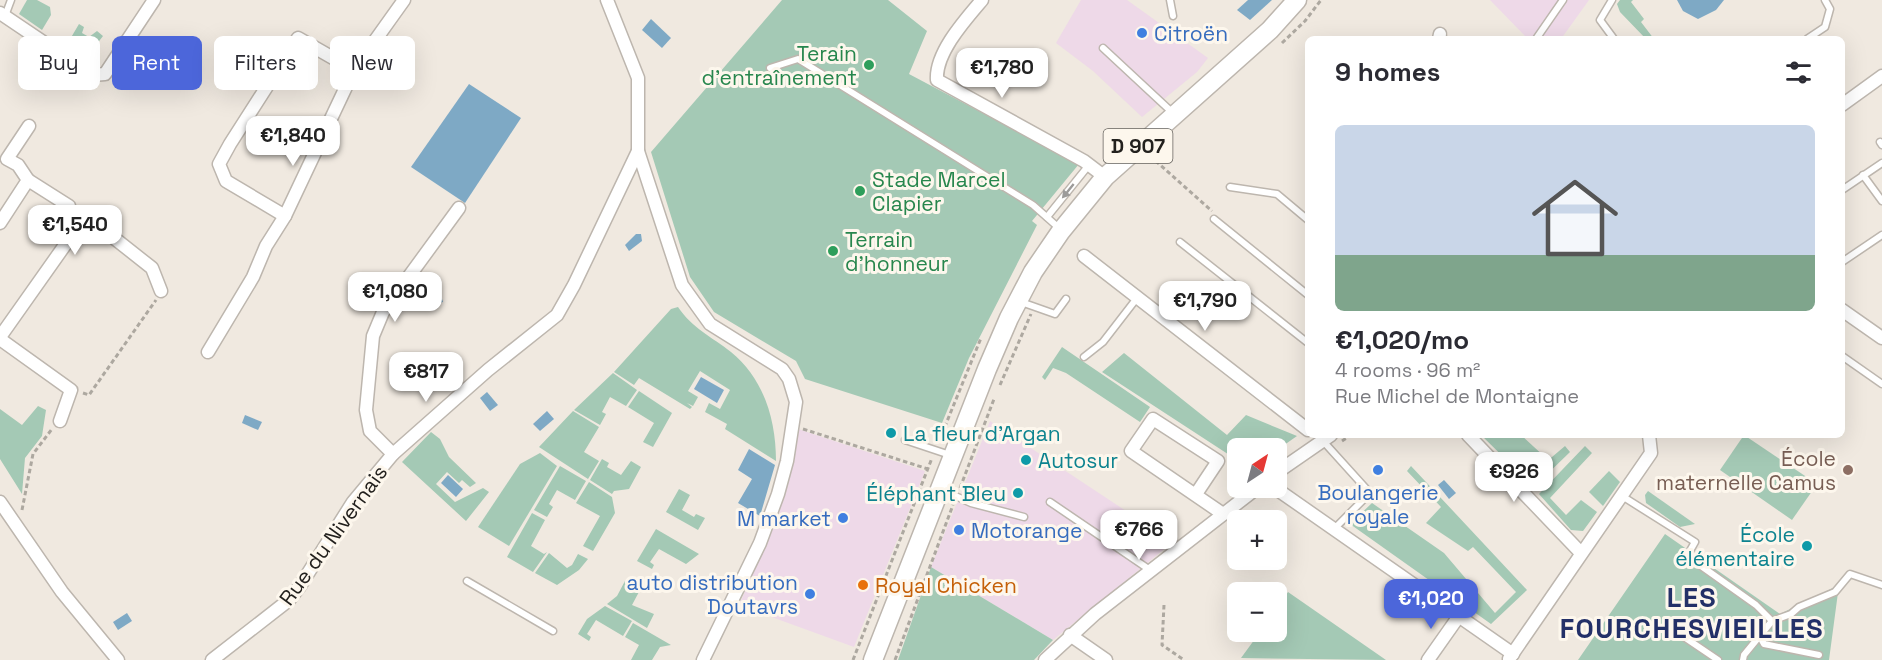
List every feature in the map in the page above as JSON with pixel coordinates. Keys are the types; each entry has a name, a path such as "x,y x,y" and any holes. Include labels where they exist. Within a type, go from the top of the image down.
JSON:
{"main road":[{"name":"D 907","path":"873,660 952,456 1017,300 1061,231 1105,177 1270,30 1297,0"}],"street":[{"path":"2,15 92,75 105,74 154,0"},
{"path":"378,36 404,0"},
{"path":"606,0 638,78 638,151 681,285 710,324 782,369 789,379 796,402 787,461 767,528 703,660"},
{"path":"982,0 954,38 936,69 937,80 1089,165 1105,177"},
{"path":"285,216 226,181 219,165 298,38 330,56"},
{"path":"1845,103 1882,76"},
{"path":"208,352 253,277 266,246 285,216 345,90"},
{"path":"29,126 7,159 18,165 28,180 69,206"},
{"name":"Rue du Nivernais","path":"212,660 289,600 353,502 393,454 480,377 557,315 574,285 638,151"},
{"path":"0,223 28,180"},
{"path":"393,454 370,431 366,410 373,336 383,312 459,208"},
{"path":"60,421 71,390 0,338 77,228 85,221 95,224 152,268 162,291"},
{"path":"1084,256 1305,428"},
{"path":"1845,312 1882,338"},
{"path":"1196,494 1218,461 1153,419 1131,451 1223,514"},
{"path":"1287,465 1327,438"},
{"path":"1471,438 1573,542 1581,553"},
{"path":"1287,496 1459,616 1511,657 1651,453 1649,438"},
{"path":"1045,660 1070,635 1244,498"},
{"path":"0,502 62,592 118,660"},
{"path":"1428,660 1459,616"},
{"path":"1070,635 1106,660"}],"lane":[{"path":"2,15 11,0"},
{"path":"1170,0 1173,16"},
{"path":"1538,36 1563,0"},
{"path":"1612,0 1600,20 1612,36"},
{"path":"1811,36 1824,27 1830,9 1825,0"},
{"path":"1103,48 1174,114"},
{"path":"770,68 798,59 1047,217 1061,231"},
{"path":"1845,188 1882,163"},
{"path":"1047,217 1089,165"},
{"path":"1863,176 1882,201"},
{"path":"1230,188 1278,194 1305,216"},
{"path":"1214,219 1305,293"},
{"path":"1845,259 1882,235"},
{"path":"1180,242 1305,341"},
{"path":"1084,357 1103,342 1138,297"},
{"path":"1017,300 1055,314 1066,299"},
{"path":"1845,358 1882,384"},
{"path":"1327,438 1370,493 1334,529"},
{"path":"905,440 952,456"},
{"path":"939,489 971,503 1024,517"},
{"path":"1622,496 1695,542 1687,556 1756,605 1772,621"},
{"path":"1050,502 1151,571"},
{"path":"1743,660 1772,621 1835,592 1850,574 1882,585"},
{"path":"466,580 553,631"},
{"path":"1759,636 1764,644 1819,655"},
{"path":"1684,637 1718,660"}],"path":[{"path":"1149,156 1212,210 1214,219"},
{"path":"71,390 89,395 162,291"},
{"path":"22,512 33,454 60,421"},
{"path":"793,426 928,468"},
{"path":"1164,605 1162,645 1184,660"}],"shaded area":[{"path":"1081,0 1127,0 1208,58 1197,72 1142,117 1093,71 1056,43"},
{"path":"1490,0 1589,0 1563,36 1525,36"},
{"path":"990,421 1173,542 1053,640 931,567"},
{"path":"798,429 925,471 854,647 739,605 778,518"}],"green space":[{"path":"27,0 37,0 50,7 51,15 42,30 19,14"},
{"name":"Stade Marcel Clapier","path":"782,0 888,0 927,31 909,74 1079,164 1032,221 1037,225 969,358 942,423 805,379 796,361 714,312 690,277 651,152"},
{"path":"1620,0 1633,0 1631,2 1644,19 1641,22 1652,36 1643,36 1620,12 1617,4"},
{"path":"79,24 84,27 82,33 87,36 72,36"},
{"path":"97,31 103,36 100,40 100,36 90,36"},
{"path":"678,307 696,327 731,352 752,375 766,401 774,430 776,461 725,429 727,424 705,412 709,403 720,409 730,390 700,371 688,391 698,397 693,406 687,403 692,407 690,409 639,378 634,385 614,372 671,309"},
{"path":"1062,347 1150,407 1140,422 1066,373 1053,368 1045,380 1042,377"},
{"path":"1124,353 1227,435 1246,415 1297,436 1287,443 1287,438 1227,438 1227,453 1102,372"},
{"path":"613,373 637,390 626,406 610,397 602,412 606,414 600,425 574,410"},
{"path":"639,391 672,413 653,447 643,442 654,423 628,407"},
{"path":"38,406 46,410 42,436 25,458 22,494 0,459 0,409 22,425"},
{"path":"573,411 599,427 584,452 599,461 588,479 539,447"},
{"path":"431,432 440,439 449,457 476,483 470,487 462,480 459,483 447,472 436,484 455,502 483,488 489,492 466,521 402,462"},
{"path":"1484,438 1524,438 1546,458 1552,457 1565,446 1570,452 1534,487"},
{"path":"1742,438 1748,438 1817,484 1792,520 1720,470"},
{"path":"1585,446 1592,453 1550,498 1566,515 1581,500 1597,512 1583,531 1571,530 1539,494"},
{"path":"540,453 557,466 509,546 478,527 520,464"},
{"path":"602,459 609,463 607,467 621,475 631,461 641,467 629,489 614,491 612,494 590,480"},
{"path":"560,466 586,481 575,500 557,490 549,504 553,507 547,517 534,510"},
{"path":"1411,466 1527,590 1491,624 1350,524 1372,503 1444,553 1495,613 1516,592 1473,547 1468,551 1426,523 1441,507 1407,471"},
{"path":"1609,471 1620,482 1603,506 1589,492"},
{"path":"589,482 612,497 615,513 593,551 583,546 600,516 576,503"},
{"path":"679,489 690,495 682,510 694,517 696,514 705,518 698,530 666,512"},
{"path":"1648,491 1695,524 1680,527 1646,503 1645,495"},
{"path":"532,513 545,520 531,546 544,554 547,552 533,572 507,557"},
{"path":"656,529 699,554 686,564 659,549 650,562 654,565 652,569 637,561"},
{"path":"1665,534 1780,614 1839,585 1829,660 1578,660"},
{"path":"549,553 567,568 572,565 578,554 588,559 579,570 557,585 535,573"},
{"path":"931,567 1053,640 1034,660 898,660"},
{"path":"625,581 640,590 632,605 654,614 647,628 607,604 617,596"},
{"path":"1287,593 1386,660 1241,658 1253,642 1287,642"},
{"path":"605,606 632,621 623,636 596,620 587,634 591,637 589,641 578,634 587,619"},
{"path":"633,623 671,645 660,647 652,660 631,660 639,645 625,637"}],"water":[{"path":"1248,0 1272,0 1250,20 1237,10"},
{"path":"1677,0 1724,0 1716,10 1698,19 1683,11"},
{"path":"651,19 671,38 662,48 642,30"},
{"path":"469,84 521,118 465,203 411,167"},
{"path":"636,234 641,234 642,241 629,251 625,245"},
{"path":"440,293 443,302 421,308 418,299"},
{"path":"701,377 724,390 717,403 694,389"},
{"path":"487,392 498,405 490,411 480,398"},
{"path":"547,411 554,419 540,431 533,424"},
{"path":"245,415 262,422 258,430 242,423"},
{"path":"749,449 775,465 760,516 738,503 752,479 738,470"},
{"path":"448,475 463,489 456,497 441,483"},
{"path":"1444,480 1456,493 1449,499 1438,485"},
{"path":"127,613 132,621 118,630 113,622"}],"place":[{"name":"Citroën","path":"1142,33"},
{"name":"Terain d'entraînement","path":"869,65"},
{"name":"Stade Marcel Clapier","path":"860,191"},
{"name":"Terrain d'honneur","path":"833,251"},
{"name":"La fleur d'Argan","path":"891,433"},
{"name":"Autosur","path":"1026,460"},
{"name":"Boulangerie royale","path":"1378,470"},
{"name":"École maternelle Camus","path":"1848,470"},
{"name":"Éléphant Bleu","path":"1018,493"},
{"name":"M market","path":"843,518"},
{"name":"Motorange","path":"959,530"},
{"name":"École élémentaire","path":"1807,546"},
{"name":"Royal Chicken","path":"863,585"},
{"name":"auto distribution Doutavrs","path":"810,594"}],"district":[{"name":"LES FOURCHESVIEILLES","path":"1692,612"}]}
